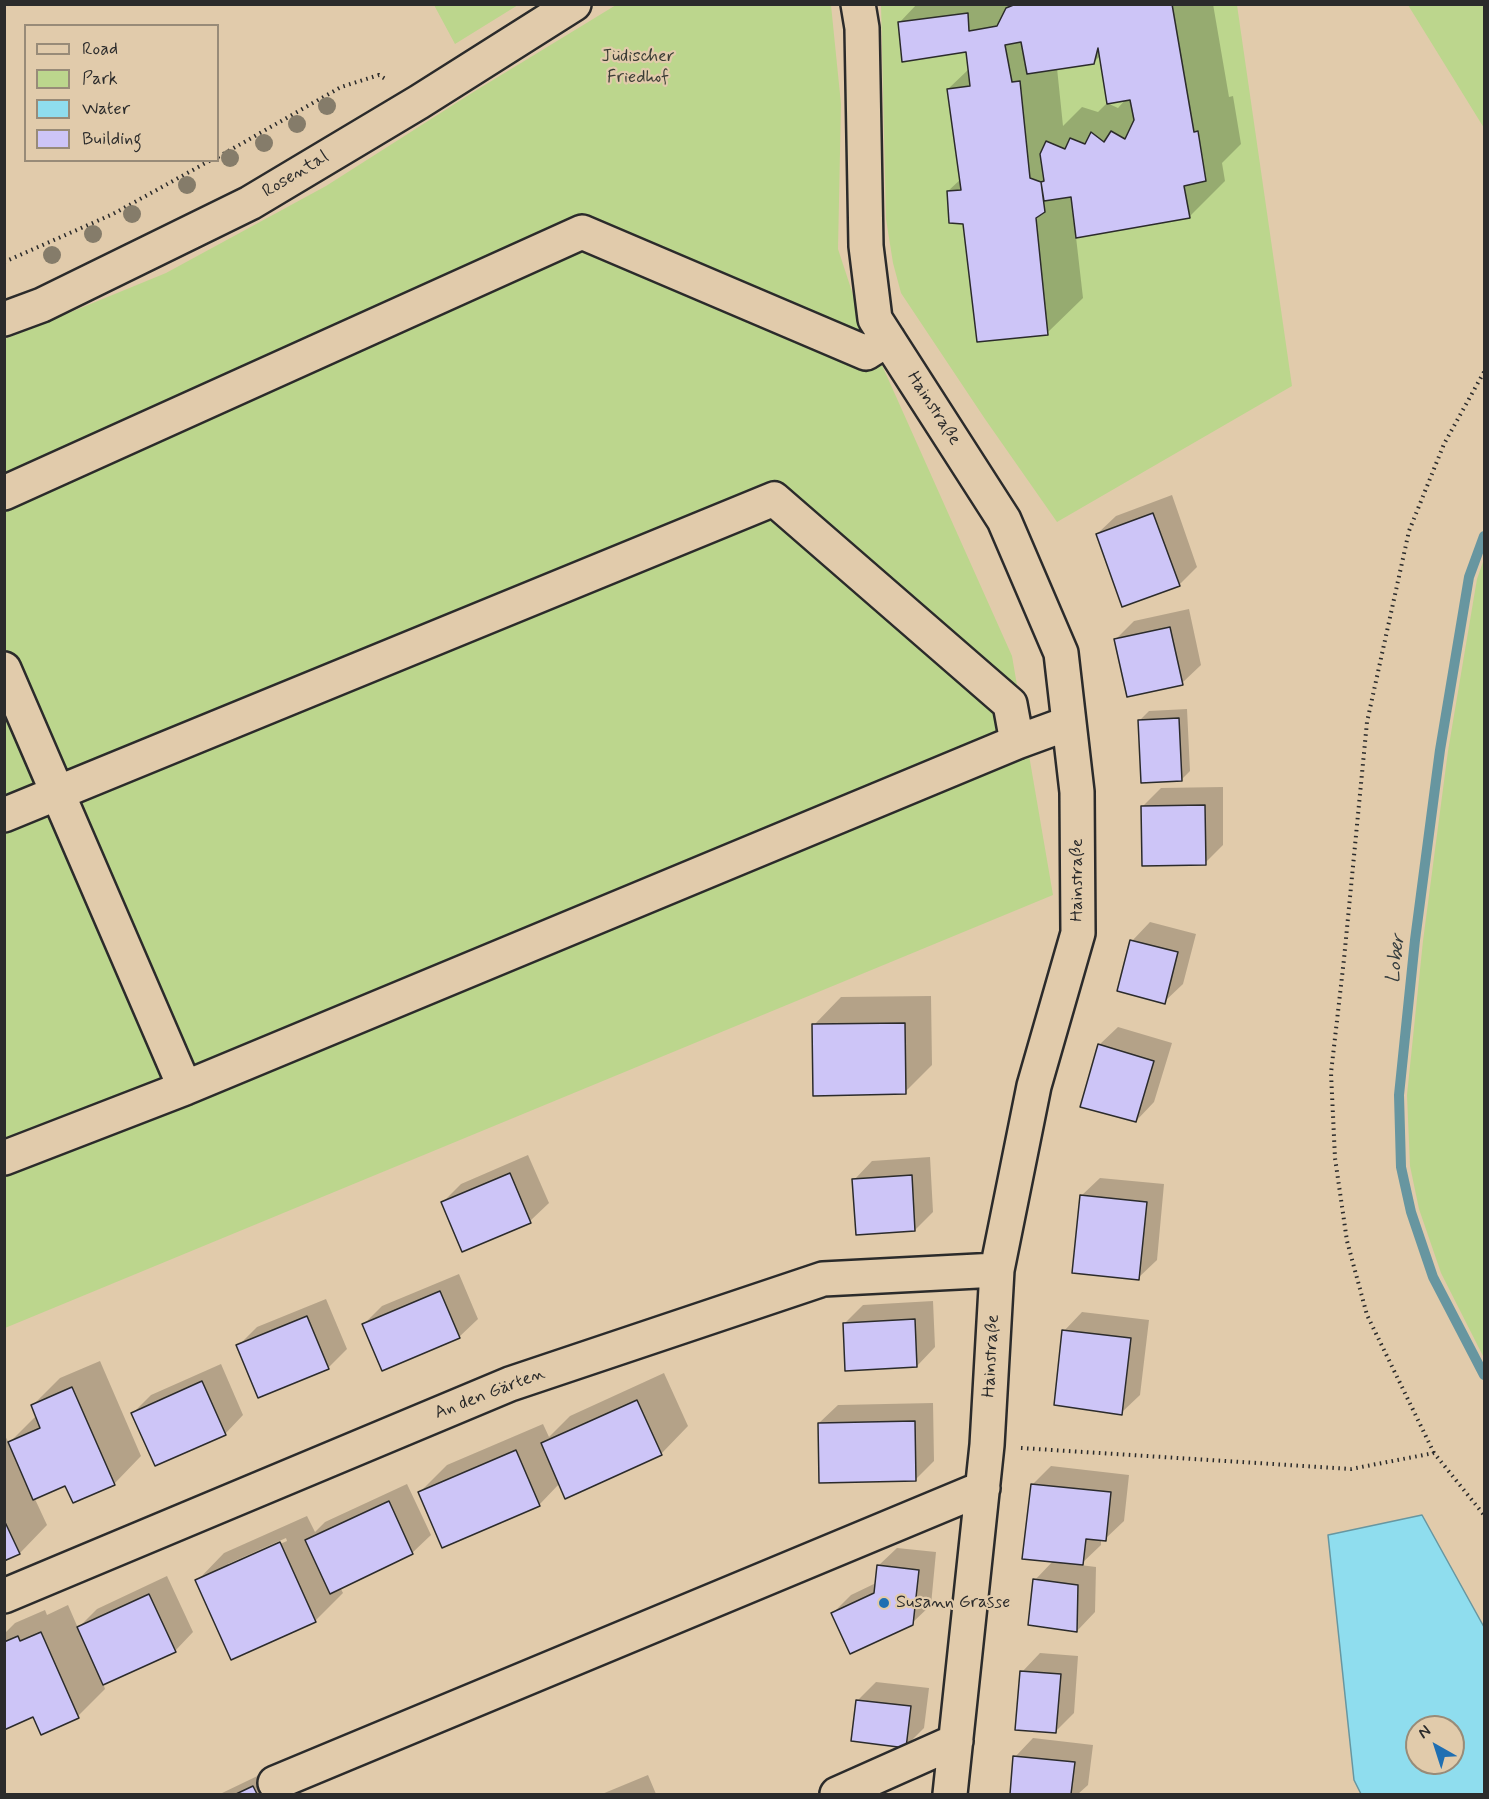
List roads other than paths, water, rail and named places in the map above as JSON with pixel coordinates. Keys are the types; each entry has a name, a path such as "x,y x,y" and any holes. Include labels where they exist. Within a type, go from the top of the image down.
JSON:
{"street":[{"name":"Rosental","path":"4,319 42,304 250,203 419,102 574,4"},
{"name":"Hainstraße","path":"858,4 862,28 867,246 875,319 1004,520 1061,653 1077,792 1078,933 1034,1086 997,1270 987,1445 950,1794"},
{"path":"4,493 582,232 866,353 888,339"},
{"path":"4,815 774,499 1010,704 1017,742"},
{"path":"4,669 185,1088"},
{"path":"4,1158 185,1088 1017,742 1069,723"},
{"name":"An den Gärten","path":"4,1596 510,1384 823,1279 997,1270"},
{"path":"275,1783 983,1488"},
{"path":"837,1794 956,1741"}],"water":[{"path":"1422,1515 1484,1627 1484,1794 1361,1794 1354,1780 1328,1535"}],"waterway":[{"name":"Lober","path":"1484,536 1469,577 1440,750 1415,940 1399,1095 1401,1167 1411,1212 1433,1277 1484,1375"}],"place":[{"name":"Susann Grasse","path":"884,1603"}],"park label":[{"name":"Jüdischer Friedhof","path":"638,67"}]}
